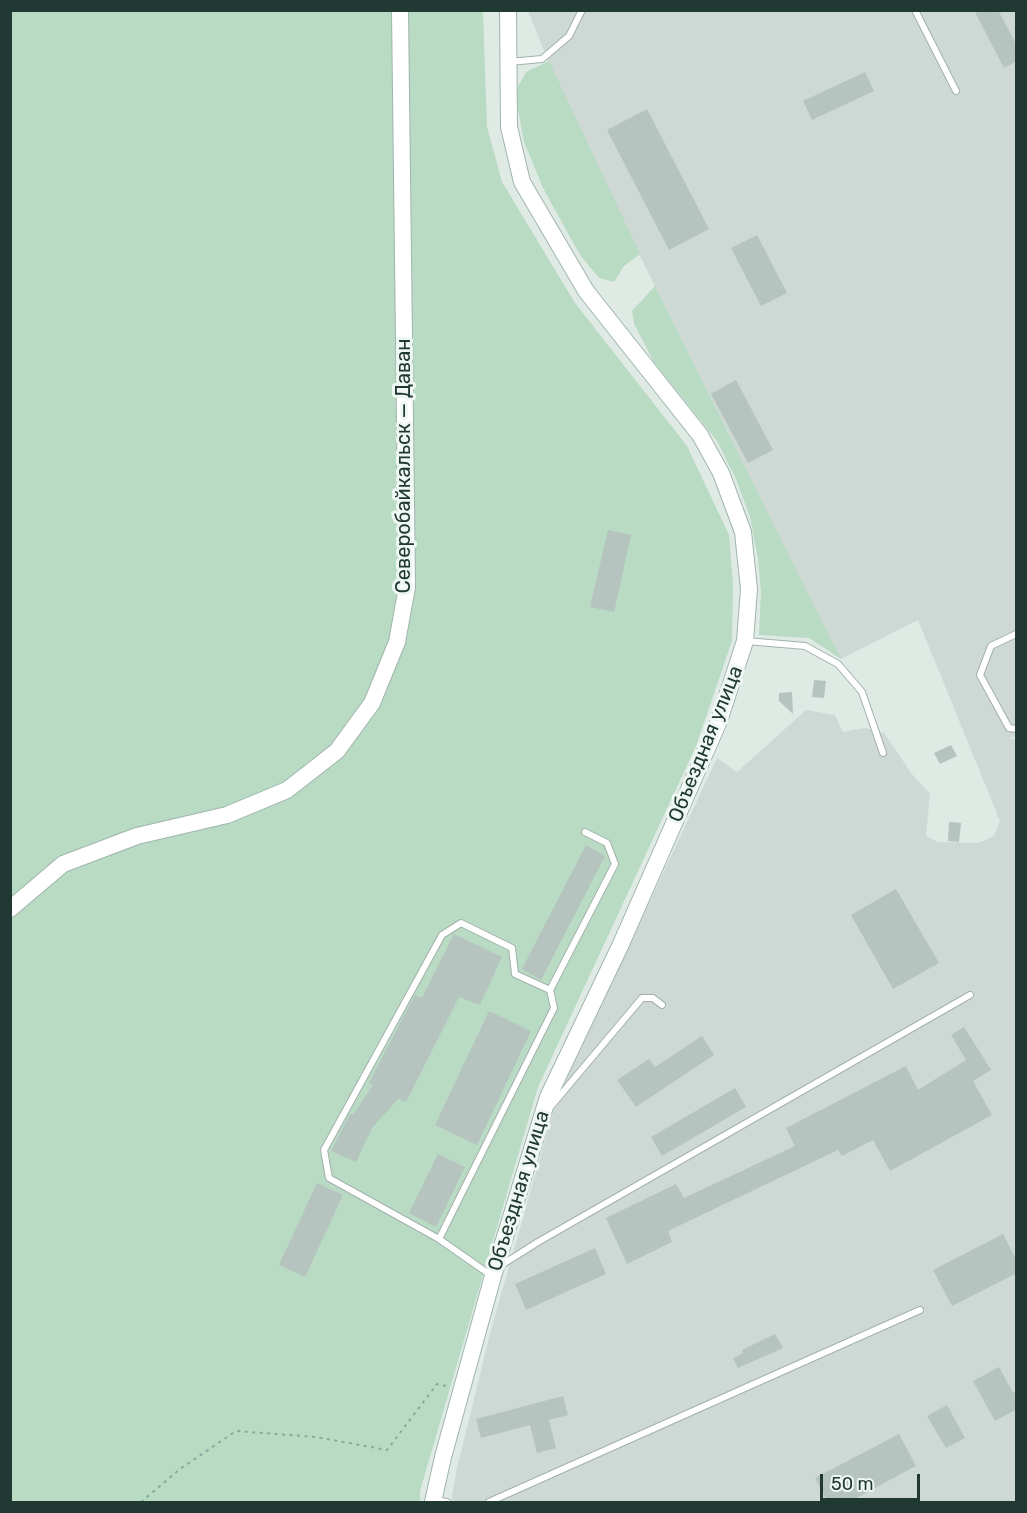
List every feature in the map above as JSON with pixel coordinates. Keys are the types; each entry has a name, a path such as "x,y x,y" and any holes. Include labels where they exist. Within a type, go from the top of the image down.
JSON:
{"street":[{"name":"Северобайкальск — Даван","path":"10,909 63,864 137,836 227,815 287,790 337,751 372,703 397,642 407,587 400,10"},
{"name":"Объездная улица","path":"438,1502 462,1389 541,1117 548,1097 621,945 719,721 745,641 749,588 743,532 721,473 700,435 586,291 522,182 509,128 508,10"}],"lane":[{"path":"508,62 542,59 568,36 582,10"},
{"path":"915,10 956,92"},
{"path":"1017,634 992,646 980,675 1009,728 1017,729"},
{"path":"745,641 805,645 838,664 862,692 883,753"},
{"path":"440,1239 554,1008 550,990 615,864 607,843 585,832"},
{"path":"550,990 515,974 512,948 461,923 442,935 324,1150 329,1178 440,1239 494,1273 538,1242 970,995"},
{"path":"541,1117 642,998 653,998 662,1005"},
{"path":"489,1503 920,1310"}],"path":[{"path":"141,1503 180,1469 236,1431 316,1437 387,1450 437,1384 462,1389"}],"shaded area":[{"path":"528,11 1016,11 1016,736 1010,738 1016,740 1016,1502 451,1502 457,1468 491,1330 556,1102 717,758 737,772 806,710 835,715 843,732 865,728 884,733 912,774 930,794 926,836 938,842 978,843 994,836 1000,821 918,620 841,659 574,124"}],"green space":[{"path":"10,11 483,11 487,127 502,182 575,303 687,446 729,535 733,584 732,641 696,746 538,1087 420,1491 420,1502 11,1502"},
{"path":"549,61 640,254 624,266 614,282 599,278 580,255 543,188 524,142 515,92 526,72"},
{"path":"655,286 841,659 809,638 759,635 761,591 758,559 750,517 736,479 717,441 654,362 634,324 632,311"}],"building":[{"path":"974,10 998,10 1017,46 1017,61 1004,68"},
{"path":"865,72 874,91 812,120 803,101"},
{"path":"647,109 709,229 669,250 607,130"},
{"path":"757,235 787,293 761,306 731,248"},
{"path":"736,380 773,450 748,463 711,394"},
{"path":"608,530 631,535 614,612 590,607"},
{"path":"814,680 826,681 824,698 812,697"},
{"path":"792,692 793,714 779,701 779,693"},
{"path":"951,745 957,756 940,764 934,753"},
{"path":"949,822 961,823 959,842 948,841"},
{"path":"586,845 605,856 541,980 522,969"},
{"path":"896,889 939,963 893,989 851,915"},
{"path":"454,934 502,957 480,1005 459,997 406,1102 398,1099 372,1128 356,1162 331,1151 350,1114 353,1115 373,1085 369,1083 410,1004 415,995 422,998"},
{"path":"489,1011 531,1031 477,1145 435,1125"},
{"path":"964,1027 991,1070 973,1081 992,1115 890,1171 873,1140 842,1156 838,1150 668,1231 672,1242 627,1264 606,1218 676,1184 684,1198 795,1146 786,1128 906,1066 918,1090 966,1060 951,1035"},
{"path":"702,1036 714,1055 636,1107 617,1080 649,1059 655,1067"},
{"path":"735,1088 746,1107 662,1156 651,1137"},
{"path":"438,1154 465,1167 436,1227 409,1213"},
{"path":"317,1183 343,1195 305,1277 279,1265"},
{"path":"1003,1234 1017,1261 1017,1273 952,1306 933,1270"},
{"path":"595,1248 606,1274 526,1310 515,1284"},
{"path":"775,1334 783,1348 738,1368 733,1358 743,1353 742,1350"},
{"path":"999,1367 1013,1393 1017,1391 1017,1409 995,1421 973,1381"},
{"path":"563,1396 568,1415 549,1420 556,1448 537,1453 530,1425 481,1438 476,1419"},
{"path":"947,1405 965,1438 946,1448 927,1416"},
{"path":"899,1434 916,1466 847,1503 828,1503 815,1478"}]}
